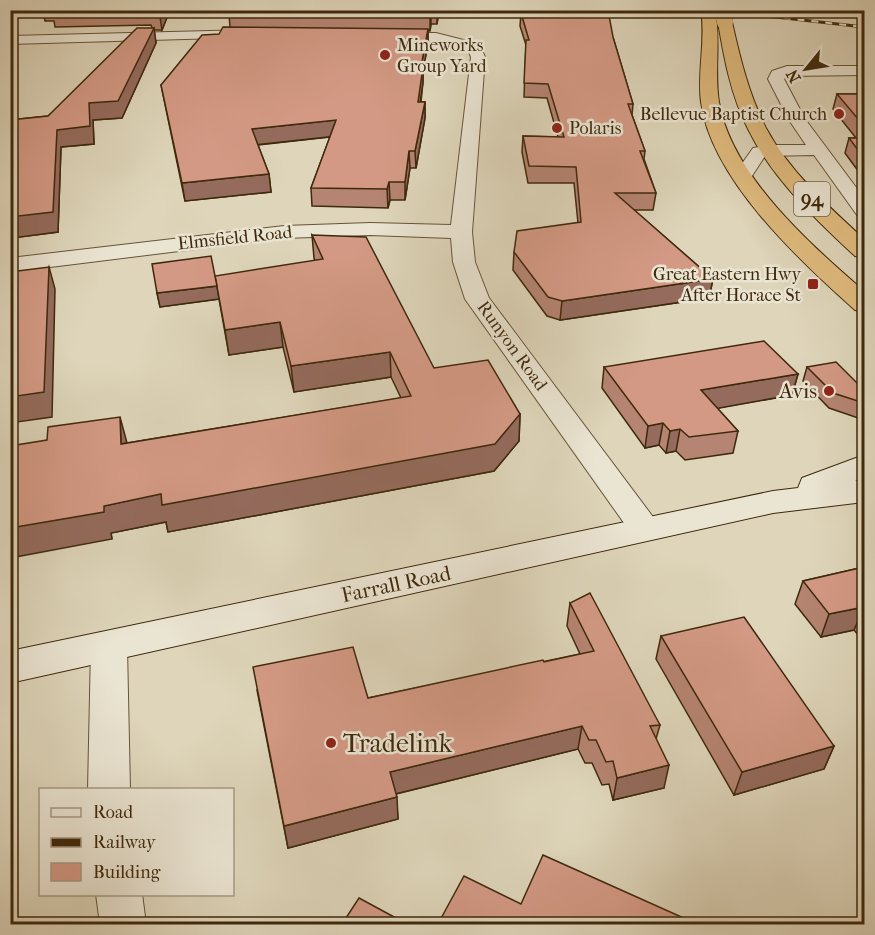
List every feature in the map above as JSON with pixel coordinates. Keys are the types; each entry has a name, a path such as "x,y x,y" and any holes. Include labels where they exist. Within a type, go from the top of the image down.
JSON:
{"highway":[{"name":"94","path":"717,16 757,129 791,176 834,223 864,251"},
{"name":"94","path":"717,16 711,110 721,137 743,175 783,227 824,269 864,304"}],"main road":[{"name":"Farrall Road","path":"782,501 864,465"},
{"name":"Farrall Road","path":"10,667 645,529 782,501 864,490"}],"street":[{"path":"10,40 269,35"},
{"name":"Runyon Road","path":"376,36 436,37 474,47 478,57 461,232 464,262 477,299 645,529"},
{"path":"864,70 806,69 777,74 776,79 797,120 864,211"},
{"path":"743,175 759,152 817,150"},
{"path":"834,223 864,218"},
{"name":"Elmsfield Road","path":"10,265 284,232 370,229 461,232"},
{"path":"109,788 110,647"},
{"path":"119,896 123,924"}],"building":[{"path":"55,10 163,10 160,17 150,17 155,12 52,15"},
{"path":"231,10 431,10 430,17 229,15"},
{"path":"566,10 608,10 613,37 633,104 628,104 645,151 640,151 656,193 615,193 713,279 562,301 548,297 514,252 517,231 581,222 576,167 529,166 523,136 564,137 548,84 524,83 526,40 529,40 521,13 565,14"},
{"path":"223,27 428,29 418,102 425,102 415,151 409,151 405,182 389,182 387,189 311,188 336,120 252,129 269,174 182,183 161,85 202,35 219,34"},
{"path":"137,28 154,28 118,101 89,103 90,126 57,130 53,212 10,217 10,120 48,116"},
{"path":"837,94 864,94 864,126"},
{"path":"849,138 864,138 864,158"},
{"path":"312,235 366,237 434,368 488,360 520,414 495,444 162,505 161,494 104,506 104,512 10,528 10,446 47,440 48,427 120,417 121,444 411,396 390,352 291,366 280,322 225,330 215,276 323,259"},
{"path":"211,256 217,286 157,293 152,264"},
{"path":"49,267 44,392 10,397 10,272"},
{"path":"764,341 798,374 701,390 738,431 689,437 680,429 670,431 663,423 648,426 604,367"},
{"path":"836,362 864,390 864,403 833,393 807,367"},
{"path":"864,567 864,607 829,614 803,581"},
{"path":"590,593 660,725 650,726 669,765 617,778 613,761 606,762 596,740 589,740 582,726 390,772 397,797 284,826 253,667 353,647 368,698 543,660 544,662 594,651 570,603"},
{"path":"744,617 834,746 742,772 661,636"},
{"path":"543,855 697,924 438,924 464,876 521,904"},
{"path":"359,898 407,924 342,924"}],"railway":[{"path":"714,10 864,27"}],"place":[{"name":"Mineworks Group Yard","path":"385,55"},
{"name":"Bellevue Baptist Church","path":"839,114"},
{"name":"Polaris","path":"557,128"},
{"name":"Great Eastern Hwy After Horace St","path":"813,284"},
{"name":"Avis","path":"829,391"},
{"name":"Tradelink","path":"331,743"}]}
